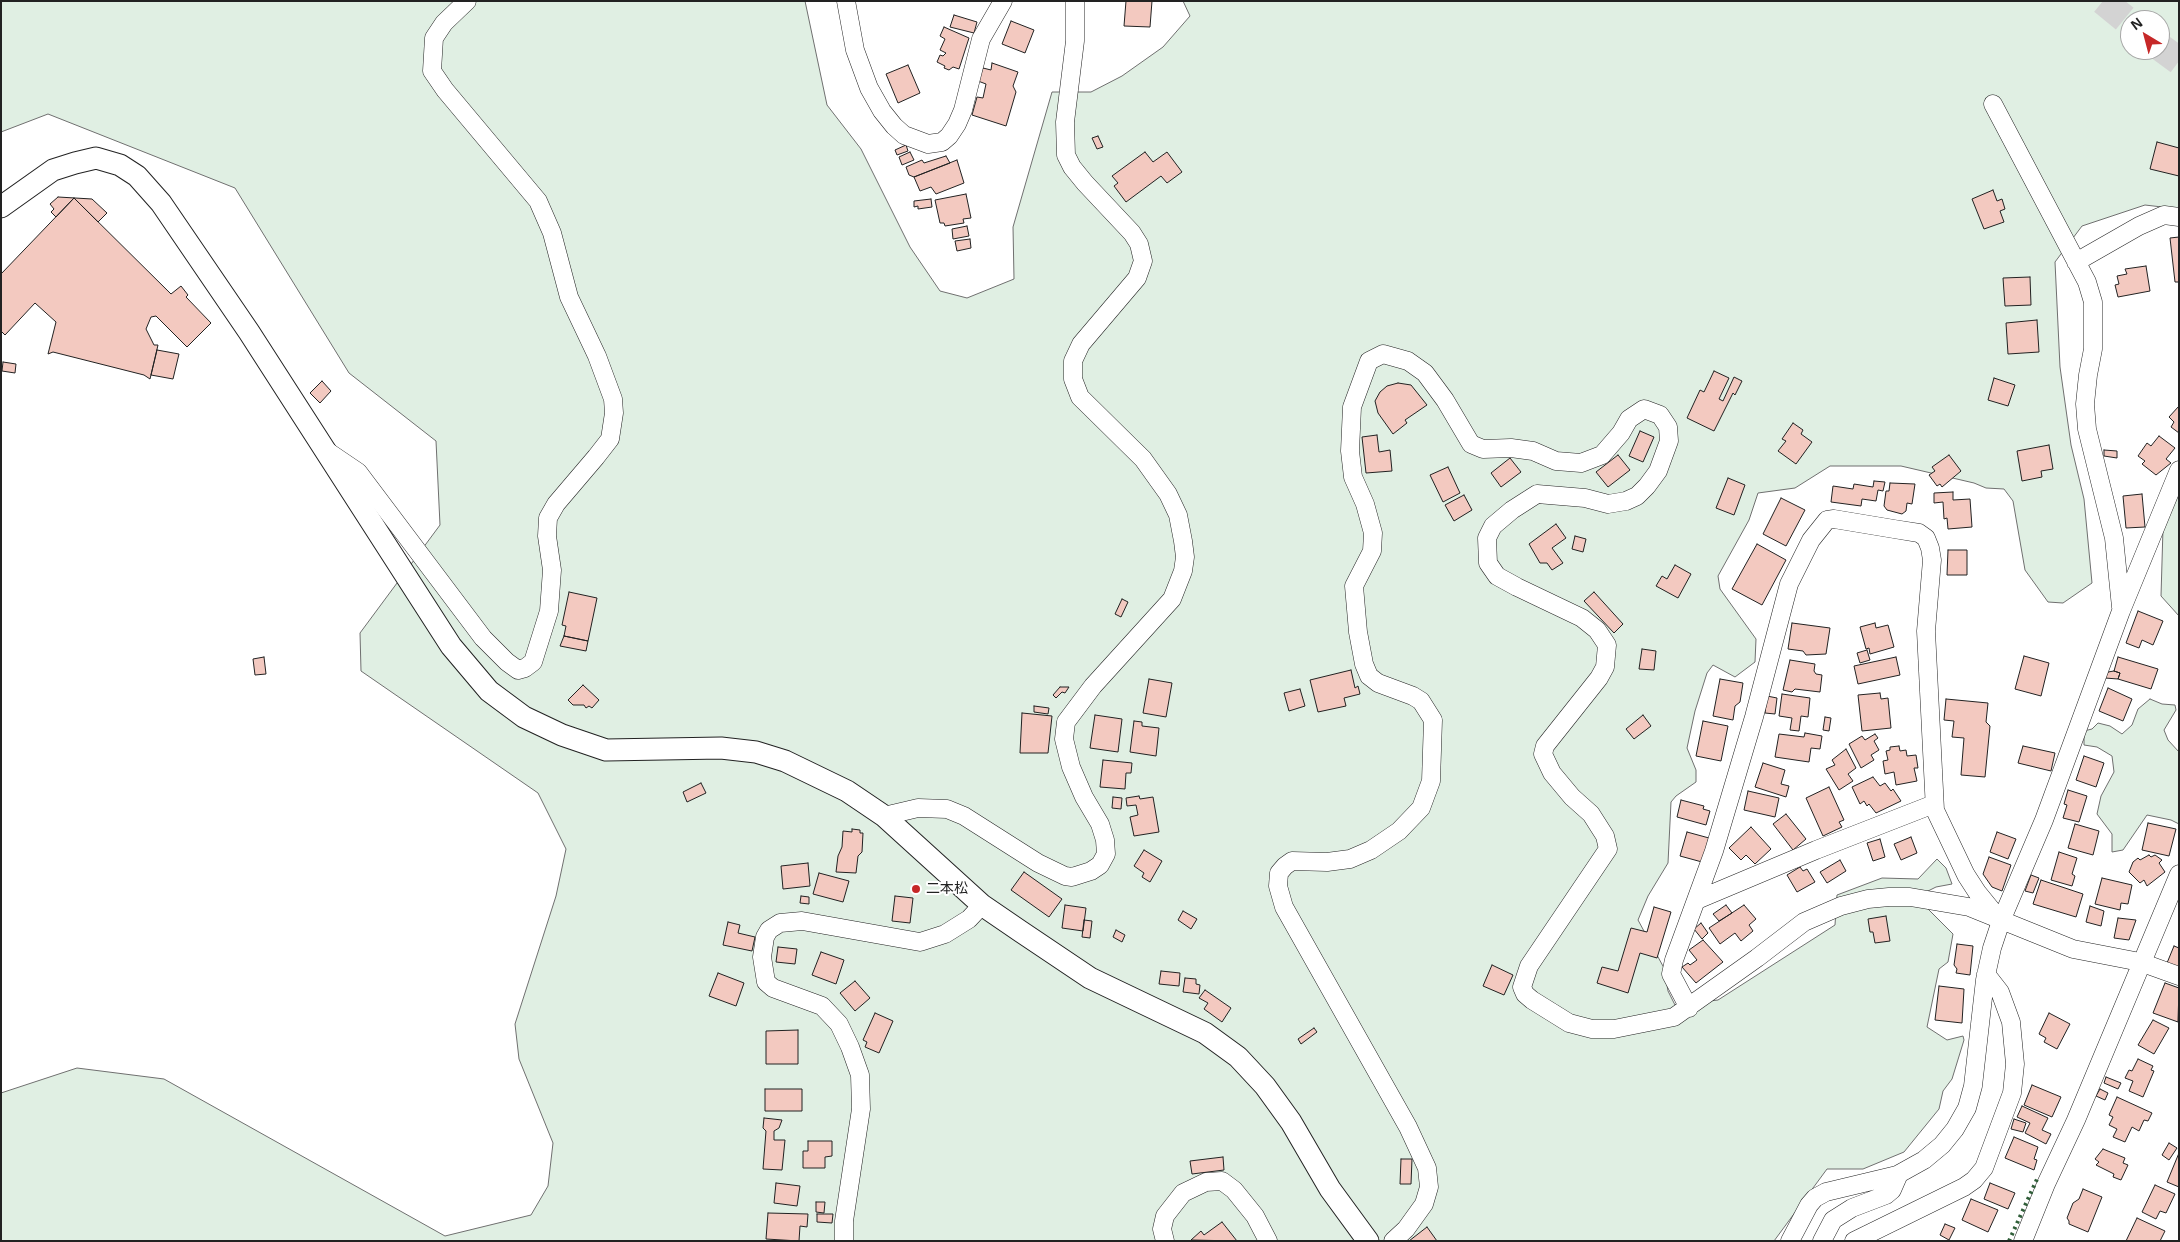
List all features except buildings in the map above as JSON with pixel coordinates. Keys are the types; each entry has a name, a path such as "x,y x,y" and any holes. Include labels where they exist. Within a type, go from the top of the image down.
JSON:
{"street":[{"path":"325,449 358,472 483,638 518,670 525,668 533,662 549,610 552,570 547,536 548,518 556,504 610,439 614,399 598,356 569,297 552,233 538,201 445,90 432,71 434,38 444,23 467,1"},
{"path":"846,1 855,50 869,88 882,111 904,135 928,144 942,142 949,136 957,124 963,110 981,39 1003,1"},
{"path":"884,816 918,808 947,809 964,816 1011,847 1056,873 1072,876 1096,868 1106,854 1105,840 1100,824 1084,797 1071,767 1064,739 1066,722 1093,686 1172,599 1183,571 1185,557 1182,532 1178,515 1168,494 1143,459 1080,397 1073,379 1073,361 1081,344 1136,278 1143,261 1139,244 1132,233 1085,183 1072,167 1066,155 1065,122 1075,41 1075,1"},
{"path":"1993,104 2087,282 2093,302 2093,349 2085,404 2087,429 2114,538 2122,610"},
{"path":"1,207 53,170 96,158 120,165 136,176 161,203 249,332 451,646 489,691 524,717 562,735 606,750 721,748 756,752 785,761 847,792 884,816 982,904 1090,978 1205,1033 1238,1057 1265,1086 1291,1122 1330,1189 1368,1241"},
{"path":"2076,262 2155,219 2164,215 2179,216"},
{"path":"1393,1241 1406,1229 1424,1204 1429,1187 1427,1168 1404,1120 1284,907 1278,886 1279,874 1292,861 1327,862 1350,860 1371,850 1399,831 1421,808 1431,781 1433,720 1421,701 1413,696 1378,683 1369,676 1364,664 1358,632 1354,586 1372,551 1373,533 1365,504 1353,477 1350,451 1352,407 1369,361 1383,354 1408,361 1425,373 1445,400 1471,444 1484,449 1511,448 1533,451 1556,461 1581,463 1602,455 1621,433 1629,419 1644,409 1660,415 1668,426 1669,441 1658,471 1637,496 1626,501 1608,504 1585,498 1537,494 1512,510 1493,526 1487,538 1488,563 1497,576 1582,618 1598,630 1607,645 1605,667 1599,678 1545,746 1543,754 1552,773 1572,797 1591,814 1605,836 1608,849 1529,966 1522,987 1525,994 1551,1014 1569,1023 1592,1029 1614,1030 1674,1018 1804,922 1842,906 1868,899 1910,897 1969,907 2073,949 2140,962 2179,976"},
{"path":"1790,1241 1809,1205 1815,1198 1826,1192 1899,1174 1924,1160 1942,1145 1967,1108 1973,1086 1986,974 2001,921 2044,820 2122,610 2179,470"},
{"path":"1689,1008 1671,974 1684,931 1714,851 1754,717 1789,584 1811,540 1827,520 1834,519 1918,533 1926,538 1932,560 1926,631 1935,810 1966,875 1977,892 2001,921"},
{"path":"1697,900 1816,850 1934,804"},
{"path":"2023,1241 2179,874"},
{"path":"844,1241 844,1221 861,1109 860,1075 839,1024 822,1006 773,988 766,982 762,957 765,937 770,930 780,924 802,921 920,942 945,934 969,919 982,904"},
{"path":"1854,1241 1964,1187 1974,1180 1984,1168 2012,1093 2015,1064 2011,1022 2000,992 1986,974"},
{"path":"1822,1241 1833,1220 1852,1208 1886,1195 1892,1190 1899,1174"},
{"path":"1165,1241 1162,1229 1165,1216 1183,1193 1206,1182 1222,1182 1234,1190 1255,1216 1268,1241"}],"green space":[{"path":"1,1 805,1 827,105 861,149 910,247 940,291 967,298 1014,279 1013,227 1052,92 1091,92 1122,76 1163,47 1190,16 1183,1 2179,1 2179,209 2145,205 2082,226 2055,262 2060,367 2071,445 2084,499 2092,583 2063,603 2048,602 2025,570 2013,501 2004,489 1986,488 1974,483 1901,466 1830,466 1795,488 1758,493 1749,520 1718,576 1720,589 1756,639 1755,662 1735,677 1713,665 1707,673 1695,711 1687,748 1696,770 1696,782 1676,796 1671,802 1668,863 1648,896 1638,920 1664,968 1668,991 1675,1005 1718,1000 1835,925 1837,895 1882,878 1918,879 1937,859 1946,868 1952,884 1936,887 1926,892 1923,904 1953,934 1948,962 1939,969 1927,1027 1947,1040 1963,1036 1964,1040 1952,1079 1943,1091 1939,1109 1904,1152 1863,1169 1827,1169 1774,1241 1,1241 1,1093 77,1068 164,1079 445,1236 531,1215 548,1186 553,1143 519,1059 515,1024 556,896 566,849 538,793 361,671 360,633 440,525 436,441 349,373 235,188 48,114 1,132"},
{"path":"2179,493 2179,616 2161,596 2163,528"},
{"path":"2150,699 2162,704 2175,705 2176,710 2164,730 2168,740 2179,752 2179,824 2171,820 2147,815 2123,850 2112,852 2112,834 2097,814 2101,796 2114,772 2112,756 2097,747 2084,745 2084,731 2092,729 2098,723 2110,726 2122,734 2132,725 2138,709"}],"tunnel":[{"path":"2103,1 2120,15"},
{"path":"2170,54 2179,61"}],"hedge":[{"path":"2009,1241 2038,1177"}],"place":[{"name":"二本松","path":"916,889"}]}
